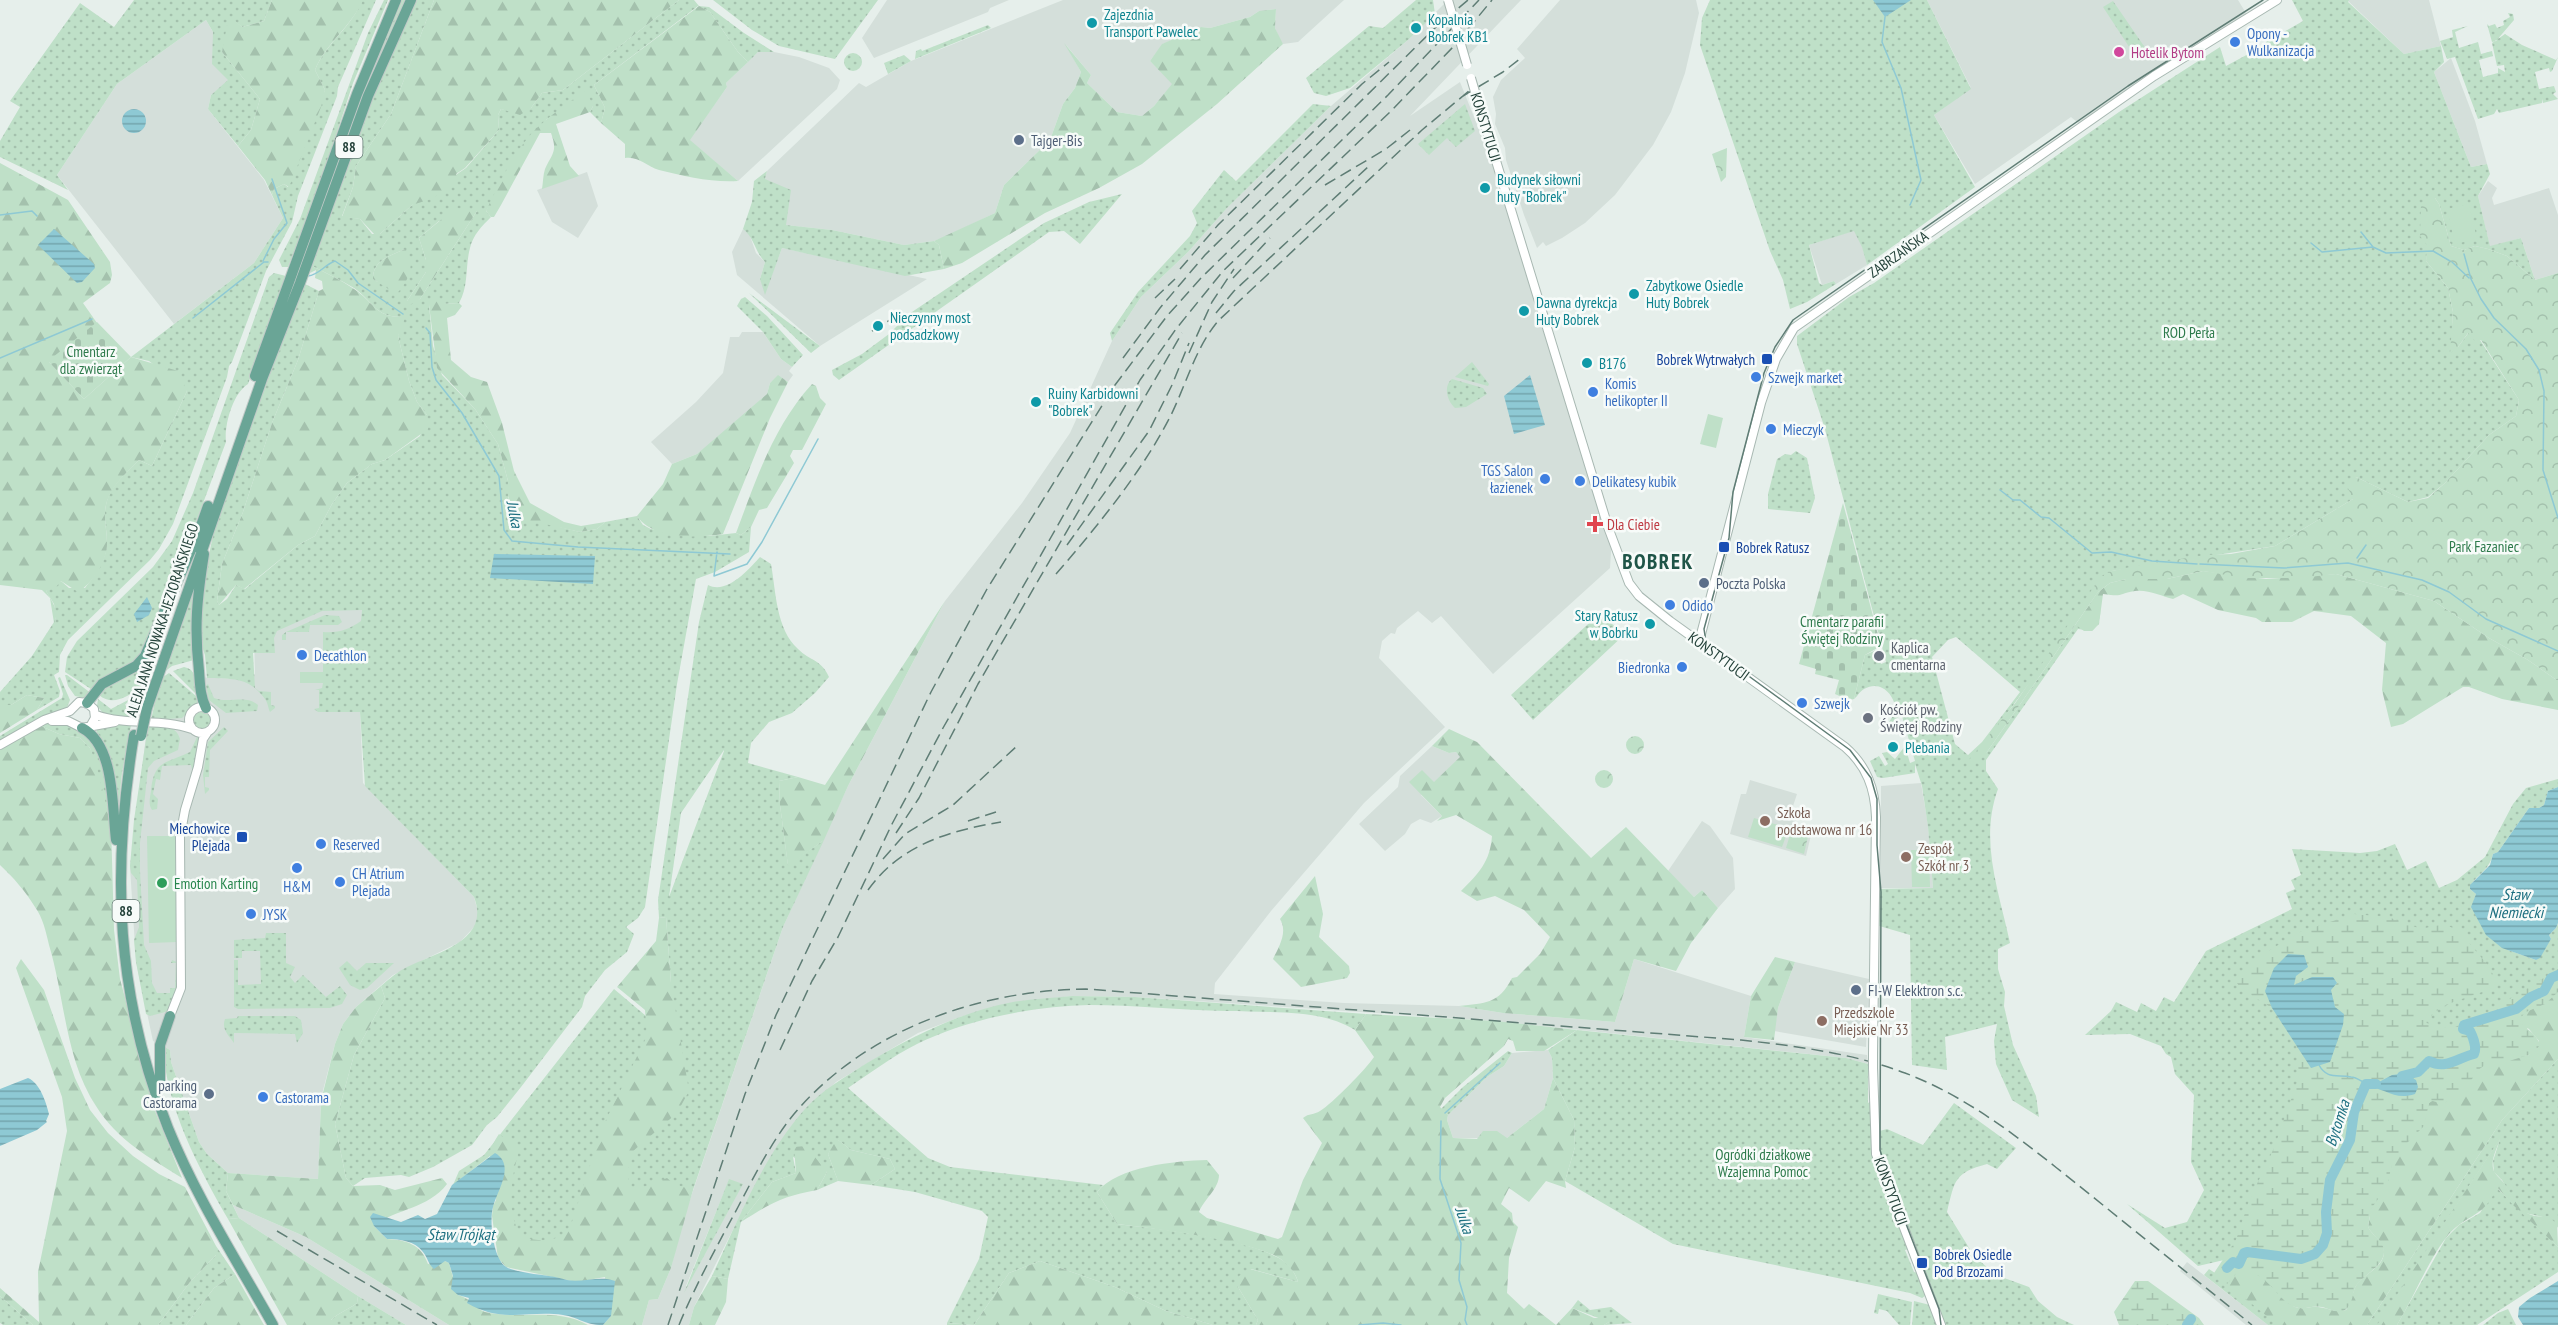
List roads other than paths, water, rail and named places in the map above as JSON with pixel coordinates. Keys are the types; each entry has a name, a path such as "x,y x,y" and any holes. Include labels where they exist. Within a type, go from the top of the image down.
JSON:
{"main road":[{"name":"ALEJA JANA NOWAKA-JEZIORAŃSKIEGO","path":"273,1325 207,1209 169,1129 144,1056 125,967 121,924 119,882 122,816 143,708 206,523 301,266 368,96 411,0"},
{"name":"ALEJA JANA NOWAKA-JEZIORAŃSKIEGO","path":"301,266 357,94 394,4"},
{"path":"87,703 102,684 136,666 145,656 206,523"},
{"path":"206,523 195,632 201,694 206,708"},
{"path":"82,726 98,743 106,763 116,839 116,885 121,924"},
{"name":"ALEJA JANA NOWAKA-JEZIORAŃSKIEGO","path":"137,736 128,825 126,921 131,965 143,1022 160,1084 201,1185 279,1325"},
{"path":"160,1084 160,1045 170,1016"}],"street":[{"name":"KONSTYTUCJI","path":"1449,0 1621,566 1629,583 1639,596 1699,642 1845,747 1858,760 1870,779 1875,799 1876,817 1873,1054 1876,1154 1941,1325"},
{"name":"ZABRZAŃSKA","path":"1699,642 1764,395 1776,359 1789,336 1801,323 2154,76 2277,0"},
{"path":"0,745 37,724 70,711 75,704 87,703 94,709 96,715"},
{"path":"162,724 189,719 196,708 206,708 213,712 216,720 214,727 203,739 180,837 181,988 170,1016"},
{"path":"70,711 70,719 82,726"},
{"path":"96,715 121,722"},
{"path":"82,726 96,715"},
{"path":"189,719 192,729"},
{"path":"37,724 60,720 82,726 121,722 162,724 192,729 197,733 207,733"}],"water":[{"path":"1873,0 1911,0 1885,17"},
{"path":"134,109 142,113 146,121 142,129 134,133 126,129 122,121 126,113"},
{"path":"54,229 94,264 95,268 82,282 77,283 38,245"},
{"path":"1530,375 1545,425 1514,434 1504,396"},
{"path":"494,554 595,556 593,584 490,578"},
{"path":"147,597 152,608 149,615 137,622 134,614"},
{"name":"Staw Niemiecki","path":"2558,787 2558,923 2549,935 2551,939 2540,958 2536,960 2502,948 2486,935 2471,907 2476,894 2470,889 2470,885 2490,865 2493,854 2498,852 2529,808 2539,808 2544,805 2548,791"},
{"path":"2288,954 2304,955 2308,967 2296,976 2294,985 2312,977 2333,977 2337,983 2331,990 2335,1007 2344,1014 2343,1025 2330,1062 2311,1068 2272,1008 2265,991 2274,968"},
{"path":"2414,1068 2415,1075 2411,1077 2416,1080 2418,1087 2415,1094 2395,1095 2365,1086 2363,1083 2379,1082 2392,1075 2408,1073"},
{"path":"28,1078 36,1084 44,1099 49,1114 47,1122 37,1130 0,1146 0,1089"},
{"name":"Staw Trójkąt","path":"495,1153 501,1158 505,1171 492,1213 493,1240 499,1258 508,1268 522,1272 573,1281 609,1279 615,1281 611,1316 603,1325 591,1324 563,1315 504,1315 480,1309 467,1303 469,1298 458,1295 451,1289 453,1276 449,1263 445,1261 434,1269 416,1245 402,1240 387,1239 374,1226 370,1217 373,1213 401,1222 418,1215 425,1219 437,1214 452,1185"},
{"path":"2558,1281 2558,1325 2523,1325 2518,1317 2519,1307"}],"waterway":[{"path":"1885,17 1882,42 1901,88 1921,180 1910,205"},
{"path":"263,261 274,239 287,223 272,179"},
{"path":"0,215 32,211 37,216"},
{"path":"2361,232 2373,247 2386,253 2433,251 2450,261"},
{"path":"2311,243 2322,252 2373,247"},
{"path":"2464,254 2471,279 2481,299 2494,318 2526,349 2539,370 2544,391 2543,470 2558,518"},
{"path":"308,276 335,261 348,270 358,283 403,314"},
{"path":"193,318 264,262 268,262"},
{"path":"2452,262 2469,278"},
{"path":"0,358 92,319"},
{"name":"Julka","path":"426,328 430,333 432,367 436,380 462,413 499,476 504,530 512,541 578,547 730,554"},
{"path":"717,552 714,576 747,564 762,542 818,439"},
{"path":"2000,490 2013,500 2020,500 2041,517 2049,518 2092,553 2111,552 2152,561 2197,564"},
{"path":"2357,558 2366,545"},
{"path":"2200,564 2284,568 2348,563 2422,580 2449,592 2486,619 2558,651"},
{"name":"Bytomka","path":"2402,1076 2418,1072 2429,1061 2446,1064 2474,1054 2473,1039 2470,1031 2463,1029 2464,1025 2516,1009 2531,997 2544,991 2551,978 2558,975"},
{"name":"Julka","path":"1445,1113 1500,1063"},
{"path":"2319,1065 2329,1075 2353,1077 2365,1083"},
{"name":"Bytomka","path":"2227,1268 2233,1262 2239,1264 2244,1253 2247,1252 2301,1259 2315,1254 2323,1245 2327,1233 2326,1212 2330,1180 2350,1140 2354,1112 2366,1084 2376,1084"},
{"name":"Julka","path":"1441,1121 1440,1179 1461,1243 1459,1280 1467,1307 1465,1320 1467,1325"},
{"name":"Bytomka","path":"2187,1325 2191,1319"},
{"path":"1359,1325 1383,1323 1401,1325"}],"tram line":[{"path":"1941,1325 1939,1309 1891,1185 1880,1150 1881,892 1877,845 1877,799 1871,778 1850,750 1713,650 1706,642 1704,629 1729,538 1733,492 1764,373 1775,347 1793,320 2128,86 2263,0"}],"railway":[{"path":"1123,358 1160,308 1205,255 1435,28 1468,0"},
{"path":"668,1325 745,1094 776,1015 931,692 987,589 1115,385 1167,316 1202,277 1388,95 1479,0"},
{"path":"780,1050 812,981 838,937 892,824 943,728 1140,380 1176,329 1223,271 1391,111 1454,46 1492,0"},
{"path":"1463,96 1503,72 1521,58"},
{"path":"1180,269 1218,225 1362,84 1389,62"},
{"path":"1056,574 1102,519 1145,460 1175,407 1196,356 1218,321 1422,130 1469,91"},
{"path":"1325,185 1386,149 1410,130"},
{"path":"1216,313 1234,291 1369,166"},
{"path":"1233,278 1270,238"},
{"path":"1189,353 1212,302 1234,269"},
{"path":"1155,298 1175,279"},
{"path":"872,331 890,320"},
{"path":"896,833 919,798 978,684 1182,333"},
{"path":"1067,545 1149,431 1172,385 1189,343"},
{"path":"883,859 905,834 953,805 1017,746"},
{"path":"968,821 996,812"},
{"path":"868,890 881,875 910,851 962,830 1001,822"},
{"path":"679,1325 707,1265 771,1147 794,1114 823,1085 855,1059 889,1038 927,1020 1005,997 1046,991 1086,989 1741,1040 1803,1048 1865,1060 1931,1084 2004,1128 2252,1325"},
{"path":"277,1231 437,1325"}],"place":[{"name":"Zajezdnia Transport Pawelec","path":"1092,23"},
{"name":"Kopalnia Bobrek KB1","path":"1416,28"},
{"name":"Opony - Wulkanizacja","path":"2235,42"},
{"name":"Hotelik Bytom","path":"2119,52"},
{"name":"Tajger-Bis","path":"1019,140"},
{"name":"Budynek siłowni huty \"Bobrek\"","path":"1485,188"},
{"name":"Zabytkowe Osiedle Huty Bobrek","path":"1634,294"},
{"name":"Dawna dyrekcja Huty Bobrek","path":"1524,311"},
{"name":"Nieczynny most podsadzkowy","path":"878,326"},
{"name":"Bobrek Wytrwałych","path":"1767,359"},
{"name":"B176","path":"1587,363"},
{"name":"Szwejk market","path":"1756,377"},
{"name":"Komis helikopter II","path":"1593,392"},
{"name":"Ruiny Karbidowni \"Bobrek\"","path":"1036,402"},
{"name":"Mieczyk","path":"1771,429"},
{"name":"TGS Salon łazienek","path":"1545,479"},
{"name":"Delikatesy kubik","path":"1580,481"},
{"name":"Dla Ciebie","path":"1595,524"},
{"name":"Bobrek Ratusz","path":"1724,547"},
{"name":"Poczta Polska","path":"1704,583"},
{"name":"Odido","path":"1670,605"},
{"name":"Stary Ratusz w Bobrku","path":"1650,624"},
{"name":"Decathlon","path":"302,655"},
{"name":"Kaplica cmentarna","path":"1879,656"},
{"name":"Biedronka","path":"1682,667"},
{"name":"Szwejk","path":"1802,703"},
{"name":"Kościół pw. Świętej Rodziny","path":"1868,718"},
{"name":"Plebania","path":"1893,747"},
{"name":"Szkoła podstawowa nr 16","path":"1765,821"},
{"name":"Miechowice Plejada","path":"242,837"},
{"name":"Reserved","path":"321,844"},
{"name":"Zespół Szkół nr 3","path":"1906,857"},
{"name":"H&M","path":"297,868"},
{"name":"CH Atrium Plejada","path":"340,882"},
{"name":"Emotion Karting","path":"162,883"},
{"name":"JYSK","path":"251,914"},
{"name":"FI-W Elekktron s.c.","path":"1856,990"},
{"name":"Przedszkole Miejskie Nr 33","path":"1822,1021"},
{"name":"parking Castorama","path":"209,1094"},
{"name":"Castorama","path":"263,1097"},
{"name":"Bobrek Osiedle Pod Brzozami","path":"1922,1263"}],"district":[{"name":"BOBREK","path":"1658,561"}],"park label":[{"name":"ROD Perła","path":"2189,332"},
{"name":"Cmentarz dla zwierząt","path":"91,360"},
{"name":"Park Fazaniec","path":"2484,546"},
{"name":"Cmentarz parafii Świętej Rodziny","path":"1842,630"},
{"name":"Ogródki działkowe Wzajemna Pomoc","path":"1763,1162"}]}
